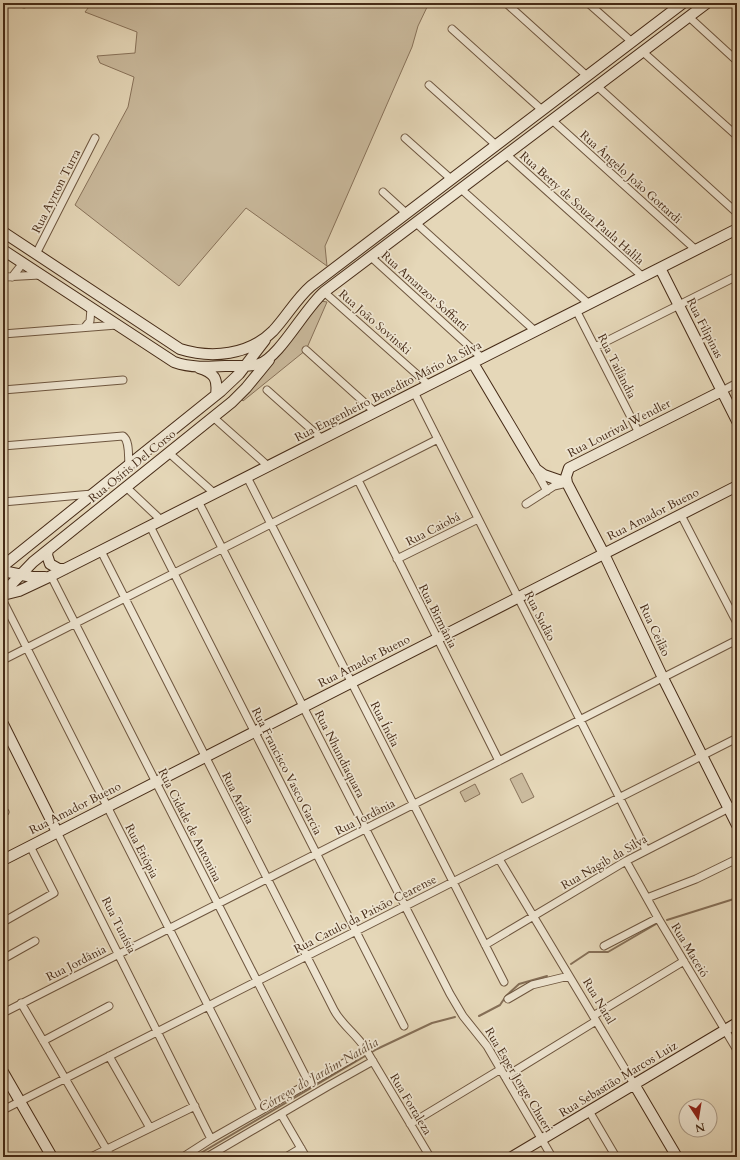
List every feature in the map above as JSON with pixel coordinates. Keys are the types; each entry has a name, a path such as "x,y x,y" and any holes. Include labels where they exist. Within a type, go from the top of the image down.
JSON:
{"street":[{"path":"506,3 587,76"},
{"path":"588,3 632,42"},
{"name":"Rua Osíris Del Corso","path":"3,594 20,574 33,562 239,396 273,356 312,304 324,292 707,3"},
{"path":"3,232 174,345 200,354 226,354 245,349 272,331 304,291 651,28 678,4"},
{"path":"666,16 664,20 668,28 676,26"},
{"path":"689,17 737,61"},
{"path":"651,28 654,28 660,33 658,40"},
{"path":"452,29 542,110"},
{"path":"643,52 737,136"},
{"path":"429,85 496,145"},
{"path":"597,86 737,212"},
{"name":"Rua Ângelo João Gottardi","path":"552,120 696,250"},
{"path":"522,125 520,128 522,135 529,137 532,135"},
{"path":"505,139 508,137 514,138 517,143 511,152"},
{"name":"Rua Ayrton Turra","path":"36,254 95,138"},
{"path":"405,138 451,179"},
{"name":"Rua Betty de Souza Paula Halila","path":"511,152 642,277"},
{"path":"461,189 589,304"},
{"path":"383,192 406,213"},
{"path":"416,223 535,331"},
{"path":"391,225 390,228 394,234 401,234"},
{"name":"Rua Engenheiro Benedito Mário da Silva","path":"3,594 19,591 51,576 737,229"},
{"path":"378,235 384,236 387,242 386,246"},
{"path":"3,250 174,362 186,366 198,367 246,366 261,364 273,356"},
{"path":"12,277 29,255 36,254"},
{"name":"Rua Amanzor Soffiatti","path":"371,257 482,358"},
{"name":"Rua Filipinas","path":"660,268 737,421"},
{"path":"3,277 40,275"},
{"path":"595,347 737,276"},
{"name":"Rua João Sovinski","path":"324,292 429,385"},
{"path":"97,326 104,317 110,303"},
{"path":"85,327 90,321 91,308"},
{"name":"Rua Tailândia","path":"576,310 639,433"},
{"path":"3,334 117,325"},
{"name":"Rua Osíris Del Corso","path":"3,566 78,500 92,494 216,395 246,366 272,331"},
{"path":"306,350 375,412"},
{"path":"473,363 533,464 547,491"},
{"path":"198,367 207,370 214,376 217,385 216,395"},
{"path":"3,390 123,380"},
{"name":"Rua Lourival Wendler","path":"567,483 566,474 569,468 737,383"},
{"path":"267,390 322,439"},
{"name":"Rua Sudão","path":"414,392 646,850"},
{"path":"213,417 268,466"},
{"path":"3,446 123,436 127,442 129,465 137,465 140,468 141,475"},
{"path":"3,660 438,439"},
{"path":"146,451 146,459 151,464 155,464"},
{"path":"169,453 214,493"},
{"path":"533,464 540,472 567,483"},
{"name":"Rua Índia","path":"247,477 504,982"},
{"name":"Rua Birmânia","path":"358,480 499,761"},
{"path":"526,504 554,486 567,483"},
{"name":"Rua Ceilão","path":"567,483 604,554 663,678 703,755 733,806 737,825"},
{"name":"Rua Amador Bueno","path":"3,860 737,486"},
{"path":"126,487 161,520"},
{"path":"3,502 78,500"},
{"name":"Rua Nhundiaquara","path":"198,501 450,994 463,1016"},
{"path":"681,515 737,623"},
{"name":"Rua Caiobá","path":"397,559 478,519"},
{"name":"Rua Francisco Vasco Garcia","path":"150,526 404,1026"},
{"path":"48,550 47,555 50,564 59,569 64,569"},
{"name":"Rua Arábia","path":"101,551 337,1016 358,1037 365,1048"},
{"name":"Rua Engenheiro Benedito Mário da Silva","path":"3,571 32,577 51,576"},
{"name":"Rua Cidade de Antonina","path":"51,576 309,1083"},
{"name":"Rua Etiópia","path":"3,601 261,1110"},
{"name":"Rua Jordânia","path":"3,1013 737,640"},
{"name":"Rua Tunísia","path":"3,724 211,1139"},
{"name":"Rua Catulo da Paixão Cearense","path":"3,1110 737,738"},
{"name":"Rua Nagib da Silva","path":"485,946 626,861 733,806"},
{"path":"3,922 54,893 30,846"},
{"name":"Rua Natal","path":"499,859 677,1157"},
{"path":"647,898 696,879 737,859"},
{"name":"Rua Maceió","path":"626,861 658,918 737,1050"},
{"path":"604,946 658,918"},
{"path":"3,959 35,941"},
{"path":"505,1077 684,961"},
{"path":"508,999 532,985 569,976"},
{"path":"21,1003 111,1157"},
{"path":"43,1041 109,1006"},
{"name":"Rua Esper Jorge Chueri","path":"463,1016 482,1040 552,1157"},
{"name":"Rua Sebastião Marcos Luiz","path":"512,1157 737,1022"},
{"name":"Rua Fortaleza","path":"365,1048 430,1157"},
{"path":"109,1056 150,1128"},
{"path":"183,1157 211,1139 353,1058"},
{"path":"207,1157 373,1061"},
{"path":"410,1124 500,1069"},
{"path":"3,1072 52,1157"},
{"path":"91,1157 195,1106"},
{"path":"589,1111 616,1157"},
{"path":"281,1114 306,1157"},
{"path":"286,1157 301,1148"},
{"path":"3,1153 5,1157"}],"shaded area":[{"path":"92,3 429,3 418,26 412,47 325,246 327,266 246,208 179,286 75,205 128,107 134,77 100,63 97,56 135,53 137,32 85,12"},
{"path":"321,301 327,302 306,350 243,401 241,399"},
{"path":"522,773 534,797 522,803 510,779"},
{"path":"475,784 480,794 465,802 460,792"}],"waterway":[{"name":"Córrego do Jardim Natália","path":"667,920 737,898"},
{"name":"Córrego do Jardim Natália","path":"571,964 589,952 608,952 656,924"},
{"name":"Córrego do Jardim Natália","path":"479,1016 500,1005 506,996 519,984 547,976"},
{"name":"Córrego do Jardim Natália","path":"194,1157 377,1049 432,1023 455,1017"}]}
